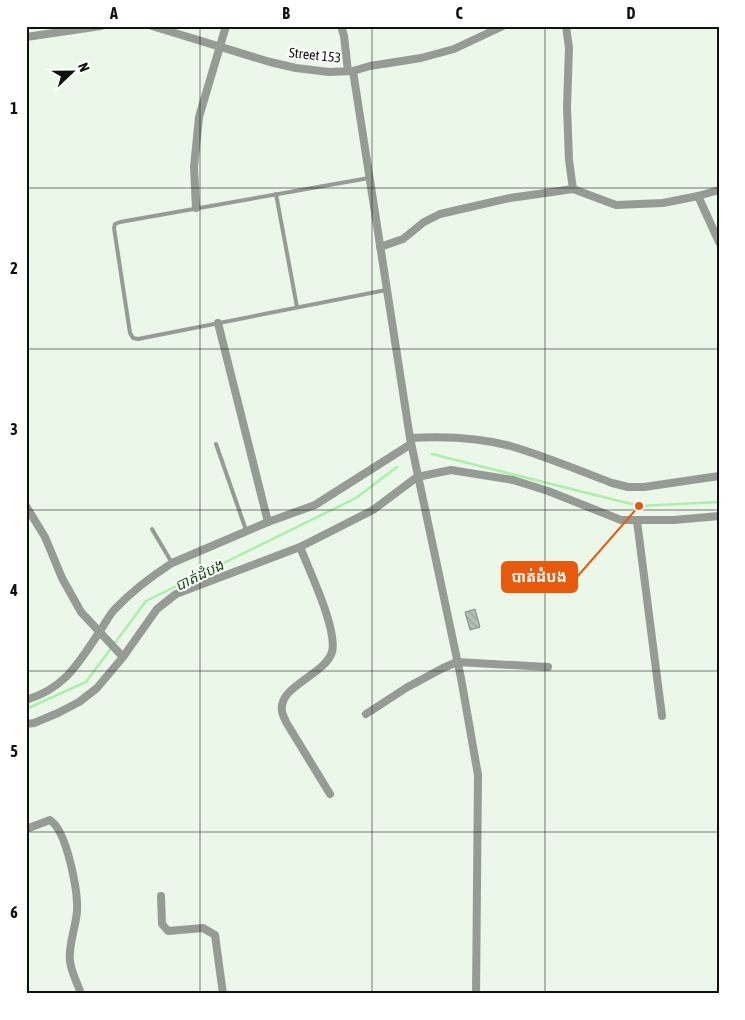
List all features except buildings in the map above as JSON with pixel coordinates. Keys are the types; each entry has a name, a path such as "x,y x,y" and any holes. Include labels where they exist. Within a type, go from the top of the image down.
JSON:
{"street":[{"path":"26,37 55,29 101,26"},
{"name":"Street 153","path":"152,26 270,62 296,68 329,72 350,71 421,58 454,49 503,26"},
{"path":"196,208 194,167 199,117 226,26"},
{"path":"340,26 344,36 369,178 410,441 457,662 478,776 476,994"},
{"path":"566,26 569,48 567,98 569,160 573,189"},
{"path":"380,247 404,239 424,222 440,214 510,198 573,189 616,205 663,203 719,190"},
{"path":"698,196 719,242"},
{"path":"218,323 268,522"},
{"path":"26,700 56,687 77,665 114,610 140,586 172,564 321,501 410,441 447,436 483,440 516,447 612,483 628,487 644,487 719,476"},
{"path":"26,724 34,723 58,713 79,702 97,688 124,657 157,609 176,594 300,547 373,510 418,477 451,470 513,480 548,491 621,520 674,520 719,516"},
{"path":"26,506 45,537 62,578 81,612 124,657"},
{"path":"637,521 662,716"},
{"path":"300,547 324,608 333,641 332,653 324,665 300,682 284,699 282,711 286,722 330,794"},
{"path":"366,714 406,688 457,662 548,667"},
{"path":"26,829 50,820 54,823 64,842 77,894 77,912 69,959 70,967 81,994"},
{"path":"161,896 162,924 168,931 203,928 215,935 223,994"}],"lane":[{"path":"369,178 120,222 115,224 114,228 130,333 133,338 138,339 386,290"},
{"path":"276,194 297,307"},
{"path":"216,444 247,532"},
{"path":"152,529 172,564"}],"waterway":[{"name":"បាត់ដំបង","path":"432,454 639,506 719,502"},
{"name":"បាត់ដំបង","path":"26,709 86,682 146,601 356,498 397,467"}],"place":[{"name":"បាត់ដំបង","path":"639,506"}]}
